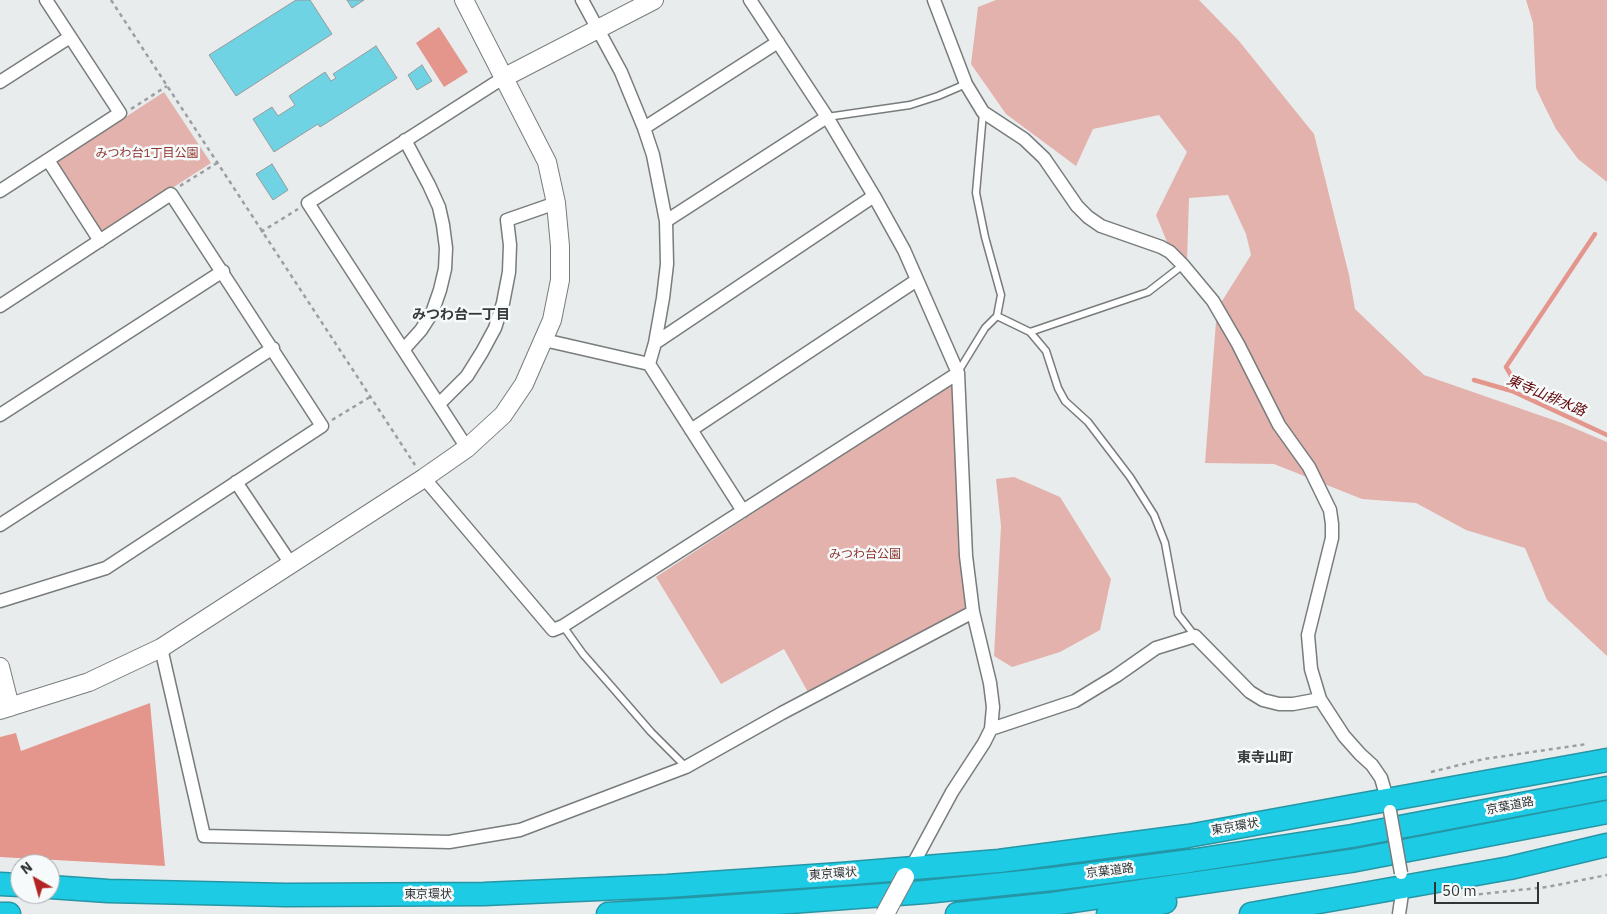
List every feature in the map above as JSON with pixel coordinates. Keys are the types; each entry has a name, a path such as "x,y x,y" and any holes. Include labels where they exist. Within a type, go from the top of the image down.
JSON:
{"highway":[{"name":"東京環状","path":"60,888 108,891 286,895 484,894 908,872 1188,836 1389,805 1607,760"},
{"name":"京葉道路","path":"608,914 705,909 925,892 1053,879 1190,861 1352,836 1607,788"},
{"name":"京葉道路","path":"958,914 1052,904 1352,860 1607,812"},
{"path":"1251,914 1402,880 1510,868 1607,845"},
{"path":"1108,914 1201,895 1352,860"},
{"path":"0,914 9,914"}],"street":[{"path":"0,191 120,113 46,0"},
{"path":"0,667 5,708 89,682 162,648 424,478 467,448 503,415 524,384 552,320 560,280 560,246 556,203 547,162 464,0"},
{"path":"582,0 621,72 654,155 666,221 666,264 664,298 656,343 649,364"},
{"path":"750,0 828,117 874,196 904,250 958,373 966,556 973,612 990,683 993,707 991,729 952,792 885,914"},
{"path":"934,0 966,84 983,112 1024,139 1044,158 1077,206 1088,218 1101,226 1161,247 1170,252 1183,266 1213,301 1238,344 1280,425 1309,467 1330,510 1332,524 1332,538 1308,635 1311,669 1320,700 1344,736 1372,765 1381,778 1389,805 1402,880 1399,914"},
{"path":"467,448 308,203 503,78 644,2"},
{"path":"0,82 70,36"},
{"path":"644,128 778,42"},
{"path":"666,221 828,117"},
{"path":"404,349 422,330 432,313 445,269 446,248 439,207 405,140"},
{"path":"48,160 100,241"},
{"path":"0,306 171,194 322,426 106,568 0,601"},
{"path":"656,343 874,196"},
{"path":"439,404 467,376 495,328 503,303 509,272 510,245 507,220 556,203"},
{"path":"0,415 223,272"},
{"path":"691,430 917,280"},
{"path":"544,340 649,364 743,510"},
{"path":"0,525 273,348"},
{"path":"424,478 554,630 958,373"},
{"path":"236,482 291,564"},
{"path":"162,648 204,836 448,842 520,830 686,767 782,713 973,612"},
{"path":"991,729 1075,701 1116,676 1156,648 1195,636 1250,692 1263,700 1279,704 1294,704 1320,700"}],"lane":[{"path":"828,117 910,105 966,84"},
{"path":"958,373 985,328 997,316 1001,295 976,193 983,112"},
{"path":"1030,332 1148,292 1183,266"},
{"path":"997,316 1030,332 1046,351 1058,388 1065,401 1088,422 1130,477 1154,515 1164,542 1178,614 1195,636"},
{"path":"563,626 583,654 651,732 686,767"}],"path":[{"path":"111,0 261,232 424,478"},
{"path":"120,113 128,112 167,86"},
{"path":"171,194 217,163"},
{"path":"261,232 308,203"},
{"path":"322,426 370,397"},
{"path":"1429,773 1484,759 1588,744"},
{"path":"1456,897 1547,887 1607,875"}],"green space":[{"path":"996,0 1199,0 1239,41 1314,134 1349,275 1355,309 1424,375 1562,423 1607,442 1607,656 1547,600 1525,548 1466,530 1416,503 1362,499 1274,464 1205,463 1217,309 1251,255 1246,234 1228,195 1189,198 1187,261 1167,242 1156,215 1187,152 1159,115 1093,129 1076,166 1006,114 971,64 978,7"},
{"path":"1526,0 1607,0 1607,182 1578,159 1556,129 1536,88 1533,23"},
{"name":"みつわ台1丁目公園","path":"164,92 211,163 104,232 98,231 56,168 58,161"},
{"name":"みつわ台公園","path":"952,382 966,610 809,694 784,649 721,684 656,577"},
{"path":"1014,477 1060,497 1111,579 1100,630 1060,652 1012,667 994,656 1001,526 996,479"}],"shaded area":[{"path":"439,27 468,72 444,87 416,43"},
{"path":"150,703 165,866 60,860 60,854 10,854 10,858 0,857 0,737 16,733 21,751"}],"building":[{"path":"296,0 310,0 332,34 236,96 209,55"},
{"path":"347,0 364,0 352,8"},
{"path":"376,46 397,78 320,127 318,124 274,152 253,119 272,107 278,116 295,105 289,96 325,72 331,81 336,78 333,74"},
{"path":"422,65 432,81 417,90 408,75"},
{"path":"272,164 288,190 273,200 256,174"}],"waterway":[{"path":"1512,391 1512,377 1506,367 1595,234"},
{"name":"東寺山排水路","path":"1474,380 1512,391 1607,435"}],"district":[{"name":"みつわ台一丁目","path":"461,315"},
{"name":"東寺山町","path":"1265,758"}]}
